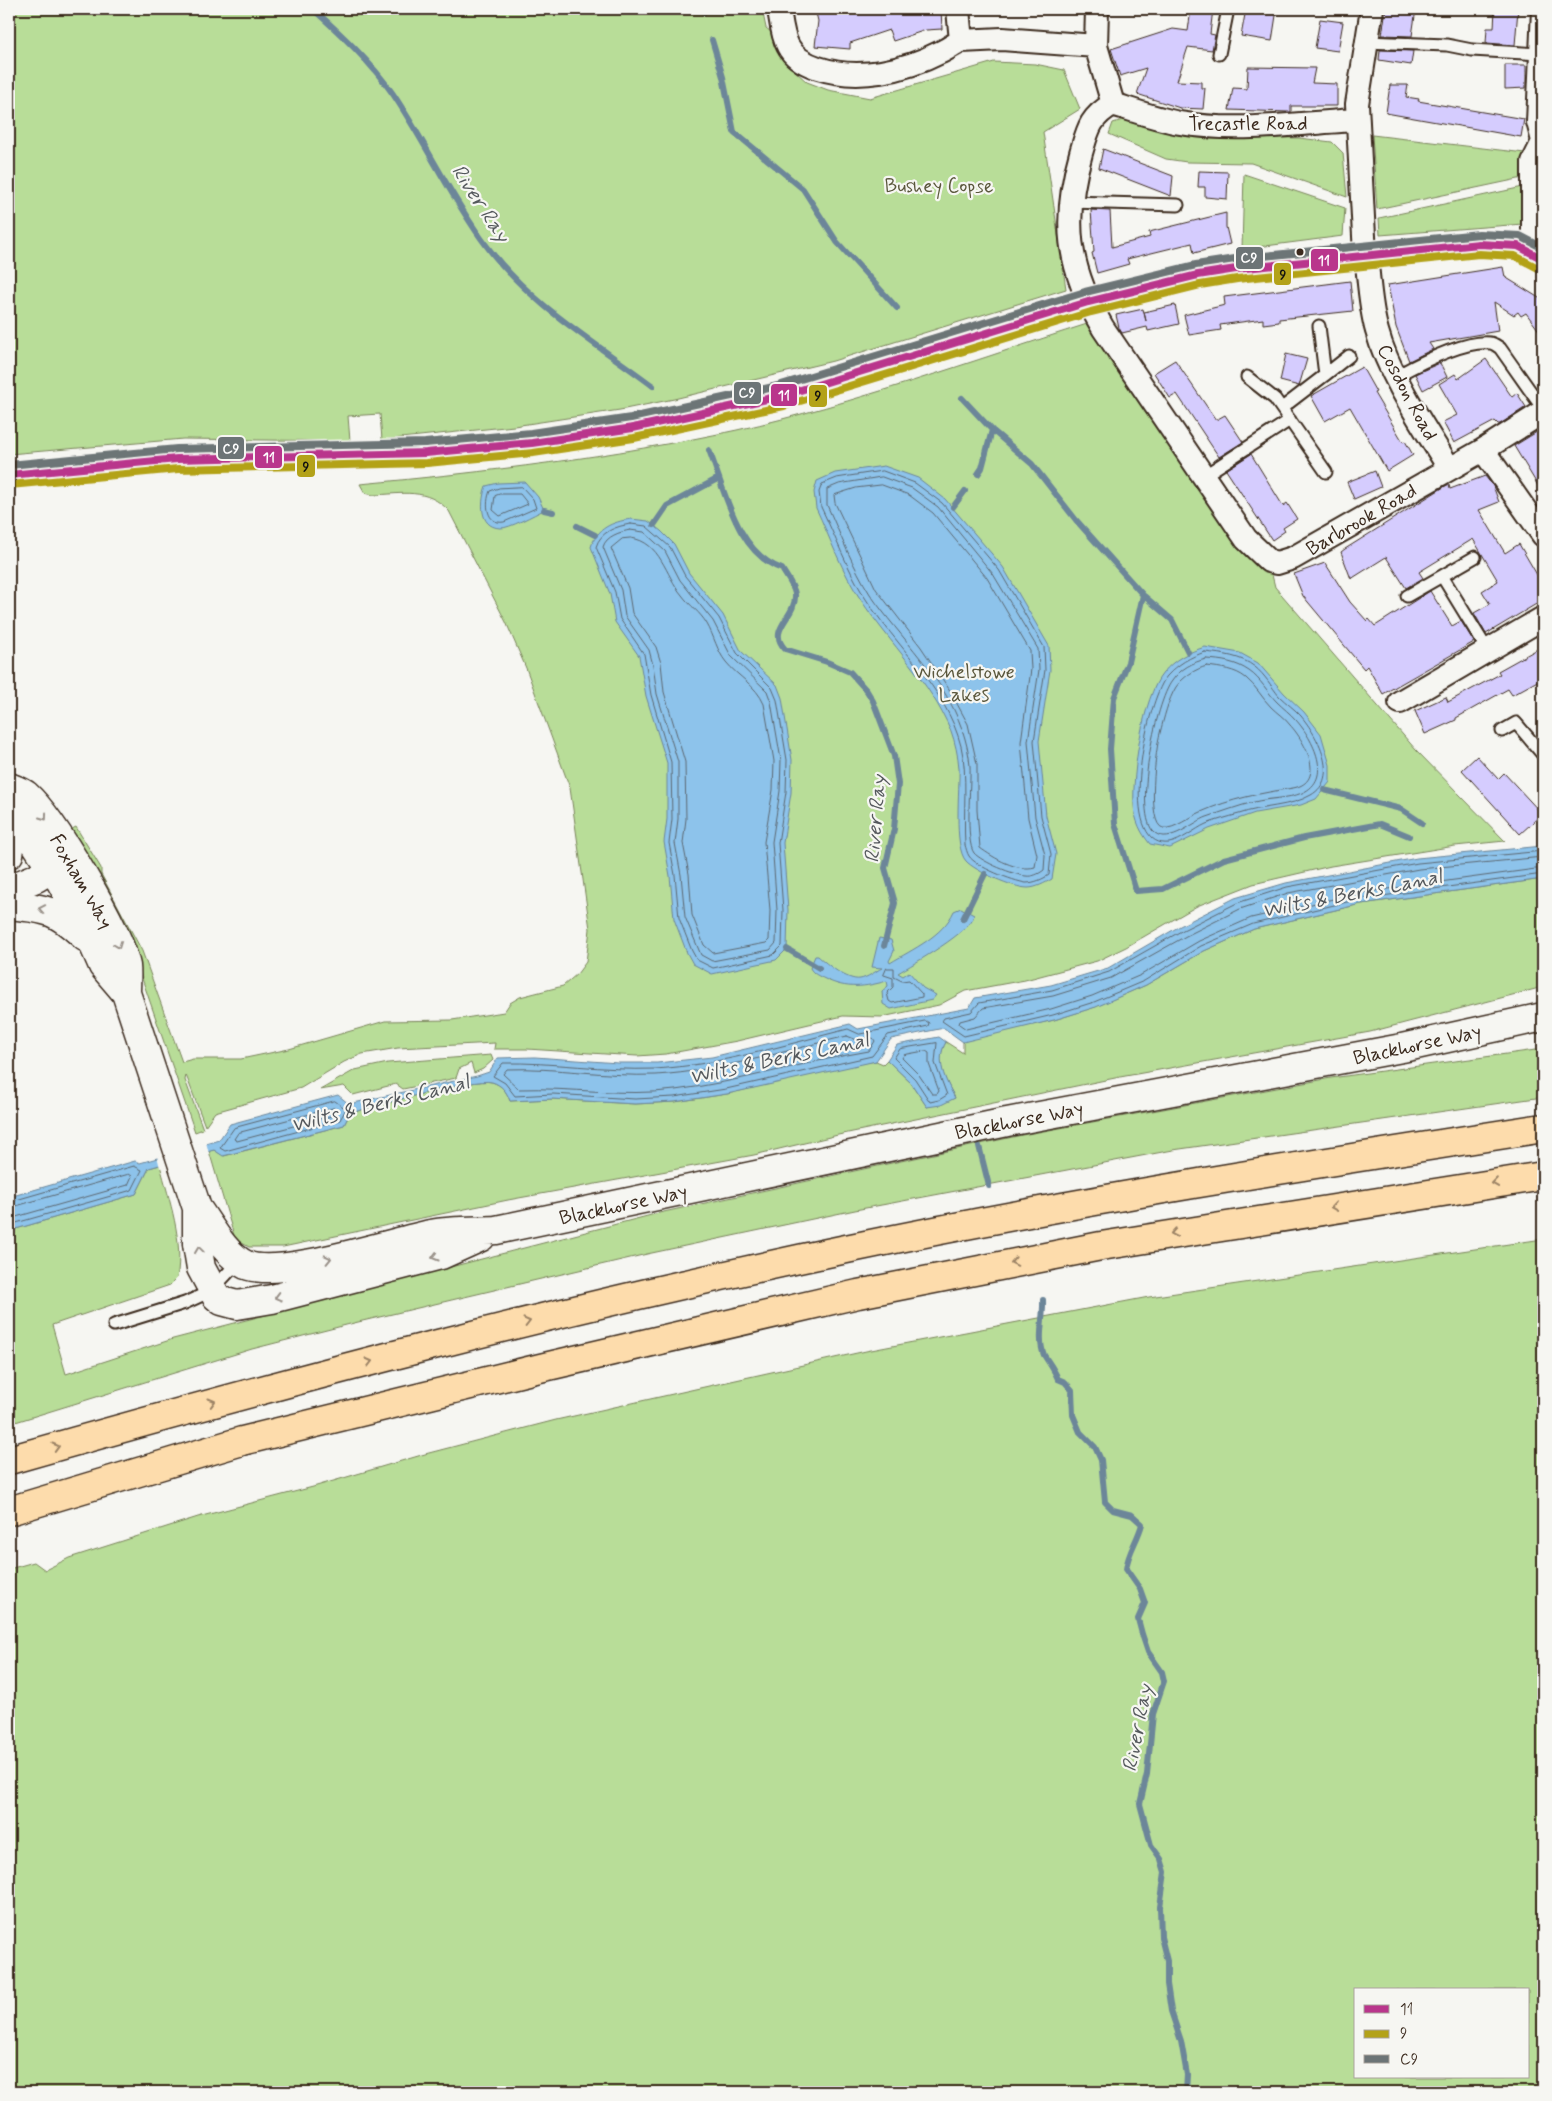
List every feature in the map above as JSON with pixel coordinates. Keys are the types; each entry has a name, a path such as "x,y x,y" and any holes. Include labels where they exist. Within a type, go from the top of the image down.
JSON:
{"highway":[{"path":"9,1460 249,1392 549,1316 849,1248 1180,1184 1543,1128"},
{"path":"9,1511 242,1441 531,1370 858,1294 1130,1241 1543,1176"}],"main road":[{"path":"9,854 13,831 10,793"},
{"name":"Foxham Way","path":"10,793 24,793 35,805 61,862 103,966 126,993"},
{"path":"9,889 36,878 61,862"},
{"name":"Foxham Way","path":"61,862 116,940 126,966 126,993 197,1208 197,1244 202,1268 211,1291"},
{"path":"9,905 41,908 56,914 95,947"},
{"name":"Blackhorse Way","path":"251,1265 322,1260 433,1234 496,1230 1007,1122 1402,1048 1543,1017"},
{"name":"Foxham Way","path":"197,1208 231,1254 251,1265"},
{"name":"Blackhorse Way","path":"211,1291 222,1301 238,1305 272,1299 442,1255 496,1230"}],"street":[{"path":"779,9 784,37 795,56 810,65 850,75 870,74 928,58 961,41 1002,38 1096,46"},
{"path":"958,9 961,41"},
{"path":"1097,9 1096,46 1113,104"},
{"name":"Cosdon Road","path":"1372,9 1358,86 1356,120 1366,255 1376,330 1396,376 1449,468"},
{"path":"1537,255 1533,230 1532,162 1543,141 1538,122 1543,9"},
{"name":"Trecastle Road","path":"1113,104 1180,123 1215,126 1274,126 1356,120"},
{"name":"Barbrook Road","path":"1113,104 1099,112 1090,126 1070,202 1072,246 1088,302 1202,477 1246,539 1264,558 1277,563 1293,558 1314,547 1483,450 1543,411"},
{"path":"1088,302 1236,269 1366,255 1479,244 1518,246 1537,255"},
{"path":"1483,450 1543,536"},
{"path":"1400,702 1543,618"}],"lane":[{"path":"1219,54 1228,9"},
{"path":"1365,42 1448,45 1472,50 1540,54"},
{"path":"1070,202 1178,205"},
{"path":"9,475 177,459 426,453 584,436 688,418 780,396 1088,302"},
{"path":"1319,326 1324,375"},
{"name":"Barbrook Road","path":"1396,376 1430,358 1462,347 1490,342 1500,348 1543,411"},
{"path":"1282,408 1349,356"},
{"path":"1247,377 1263,388 1282,408 1326,472"},
{"path":"1202,477 1290,420"},
{"path":"1408,596 1475,557"},
{"path":"1442,576 1488,651"},
{"path":"1502,731 1516,723 1541,747"},
{"path":"114,1325 185,1303 211,1291 251,1265"}],"green space":[{"name":"Bushey Copse","path":"9,9 762,9 766,28 775,35 787,62 807,82 828,90 870,98 994,62 1035,64 1064,70 1080,109 1043,132 1066,289 833,361 620,410 514,426 382,440 380,414 348,416 350,441 183,439 9,454"},
{"path":"1126,119 1160,131 1186,136 1299,138 1332,142 1343,153 1347,197 1251,163 1187,162 1166,159 1109,134 1113,123"},
{"path":"1372,135 1525,153 1523,178 1377,209"},
{"path":"1244,174 1345,208 1343,236 1242,249"},
{"path":"1523,187 1523,224 1380,235 1379,218"},
{"name":"Wichelstowe Lakes","path":"1087,324 1224,523 1271,571 1275,587 1416,750 1505,841 1455,846 1331,866 1253,884 1197,906 1126,947 1097,961 1025,980 965,991 939,1005 882,1017 843,1016 737,1041 666,1054 637,1056 527,1049 494,1049 495,1043 398,1048 362,1054 344,1062 301,1088 215,1112 205,1126 186,1075 185,1080 203,1129 195,1132 137,964 66,832 76,827 101,868 101,874 142,951 182,1062 193,1059 241,1059 289,1049 385,1021 452,1020 504,1012 510,1003 520,997 563,986 577,974 586,962 590,929 570,788 526,668 506,622 449,511 441,503 423,495 404,493 373,495 365,493 360,484 549,463 690,440 737,430 870,394"},
{"path":"1543,879 1543,987 1370,1032 1120,1077 838,1135 754,1155 508,1200 283,1247 249,1247 235,1239 209,1151 214,1150 224,1156 344,1125 350,1113 446,1088 482,1082 492,1082 499,1085 506,1092 510,1101 552,1099 635,1104 675,1102 727,1094 841,1067 876,1061 883,1064 887,1060 911,1083 927,1107 955,1098 942,1070 941,1057 946,1042 963,1053 963,1042 973,1038 1054,1020 1095,1007 1146,985 1204,951 1254,929 1361,904"},
{"path":"1543,1049 1543,1097 1173,1150 855,1210 647,1254 252,1349 9,1424 9,1231 136,1194 149,1168 160,1165 177,1235 179,1264 177,1278 170,1285 52,1325 66,1374 173,1339 659,1213 1022,1135 1331,1078"},
{"path":"491,1055 493,1060 483,1069 474,1073 471,1063 459,1069 456,1078 403,1089 396,1084 353,1095 344,1086 320,1090 355,1070 388,1063"},
{"path":"1543,1239 1543,2092 9,2092 9,1569 34,1562 45,1570 69,1558 198,1517 313,1487 425,1454 556,1420 866,1351 1149,1297"}],"water":[{"path":"884,466 918,478 945,499 1003,567 1049,646 1050,670 1039,741 1046,816 1056,854 1052,879 1043,884 1028,888 1004,882 986,874 966,861 962,854 958,830 959,768 951,731 921,679 872,616 854,589 816,508 814,492 817,481 835,473"},
{"path":"525,482 538,497 544,510 504,528 488,523 482,505 486,486 498,483"},
{"path":"631,519 648,521 674,544 689,573 723,615 741,651 777,685 782,698 792,760 791,793 783,843 788,910 787,949 776,960 712,974 693,964 674,919 670,876 664,842 667,819 667,763 646,696 639,656 615,622 610,594 591,547 597,535 606,527"},
{"path":"1205,647 1240,653 1258,663 1284,693 1304,712 1321,734 1330,765 1330,782 1316,799 1301,805 1255,813 1209,829 1170,848 1150,844 1144,836 1136,817 1134,792 1140,736 1150,699 1156,684 1172,664 1193,651"},
{"name":"Wilts & Berks Canal","path":"1543,846 1543,879 1361,904 1254,929 1204,951 1146,985 1096,1007 1054,1020 963,1042 944,1028 891,1039 876,1061 727,1094 674,1102 635,1104 552,1099 510,1101 504,1089 496,1083 466,1084 423,1093 350,1113 344,1125 223,1156 214,1150 149,1168 136,1194 9,1231 9,1197 135,1161 140,1163 219,1140 230,1124 338,1095 349,1104 477,1076 489,1072 498,1058 535,1057 618,1063 657,1063 712,1057 850,1024 858,1029 969,1008 975,998 1051,985 1108,968 1180,926 1235,898 1286,883 1417,858"},
{"path":"961,908 974,915 971,922 941,947 898,973 903,976 909,972 923,988 936,995 932,1000 891,1009 883,1004 882,991 888,986 887,981 864,986 841,985 818,976 810,968 815,956 818,956 849,977 860,979 866,977 882,968 872,967 879,938 891,940 894,951 889,961 890,963 935,935 943,928 954,911"},
{"path":"939,1037 946,1042 941,1056 941,1063 955,1098 941,1105 927,1107 911,1083 887,1060 897,1045"}],"pier":[{"path":"206,1142 209,1154 160,1168 157,1156"}],"building":[{"path":"815,9 941,9 942,29 926,30 893,41 889,30 850,43 850,49 815,46 818,21"},
{"path":"1191,9 1213,9 1210,34 1215,35 1212,50 1188,47 1177,81 1201,82 1201,88 1205,88 1203,109 1180,108 1137,94 1146,68 1120,76 1111,49 1173,29 1188,31"},
{"path":"1246,9 1277,9 1272,41 1241,36"},
{"path":"1386,9 1416,9 1412,36 1382,35"},
{"path":"1495,9 1518,9 1515,45 1486,43 1487,28 1494,28"},
{"path":"1320,19 1343,22 1338,51 1315,48"},
{"path":"1380,50 1413,51 1411,65 1379,60"},
{"path":"1505,65 1526,65 1526,88 1505,89"},
{"path":"1248,67 1315,68 1312,83 1337,84 1337,106 1291,106 1291,112 1229,110 1233,88 1247,89"},
{"path":"1390,85 1408,85 1406,97 1419,99 1418,101 1524,119 1521,137 1386,113"},
{"path":"1103,149 1173,176 1171,196 1099,168"},
{"path":"1199,171 1228,172 1227,199 1205,197 1205,187 1198,187"},
{"path":"1091,210 1110,211 1112,247 1150,237 1149,232 1226,213 1226,227 1230,244 1194,253 1192,243 1127,259 1129,264 1097,273 1092,253 1094,252"},
{"path":"1503,267 1505,277 1539,298 1543,304 1543,336 1526,313 1521,316 1518,312 1514,315 1494,302 1498,331 1429,343 1433,349 1409,361 1396,327 1388,285"},
{"path":"1350,281 1353,311 1279,319 1279,322 1263,324 1263,319 1220,325 1221,330 1189,335 1184,315 1225,305 1224,297"},
{"path":"1175,305 1179,324 1148,331 1147,327 1122,333 1119,328 1116,315 1143,309 1146,321 1144,312"},
{"path":"1286,354 1307,359 1299,386 1280,381"},
{"path":"1486,359 1512,397 1517,393 1526,407 1500,424 1495,421 1454,443 1443,422 1457,415 1439,384 1455,374 1458,379"},
{"path":"1175,360 1216,420 1225,415 1243,442 1219,457 1177,394 1170,398 1154,373"},
{"path":"1440,363 1447,377 1423,390 1415,374"},
{"path":"1362,367 1376,392 1374,393 1403,442 1405,441 1413,455 1387,471 1350,407 1325,421 1311,396"},
{"path":"1540,430 1543,436 1543,494 1514,446"},
{"path":"1251,454 1283,506 1287,503 1297,519 1283,528 1285,531 1272,540 1226,470"},
{"path":"1375,471 1381,487 1354,499 1347,482"},
{"path":"1485,476 1493,486 1499,502 1479,510 1505,553 1519,544 1543,585 1543,600 1486,634 1474,613 1490,604 1482,591 1498,581 1473,539 1419,572 1423,578 1406,588 1386,557 1351,579 1341,552 1447,485 1449,485 1450,489"},
{"path":"1325,563 1350,602 1367,621 1369,619 1375,626 1430,591 1452,626 1461,621 1474,642 1383,694 1367,666 1364,669 1303,596 1294,574"},
{"path":"1543,646 1543,678 1512,695 1508,689 1456,718 1456,720 1425,734 1415,711 1446,697 1448,702 1500,674 1498,671"},
{"path":"1477,756 1498,779 1504,773 1542,814 1520,834 1462,770"}],"waterway":[{"name":"River Ray","path":"313,9 355,49 393,94 473,227 503,266 522,286 564,322 653,386"},
{"path":"712,40 723,77 734,132 803,189 837,242 897,308"},
{"path":"962,398 992,430 1032,464 1076,520 1143,595 1172,620 1188,652"},
{"path":"978,474 982,468 992,430"},
{"name":"River Ray","path":"709,450 727,501 743,535 767,561 782,569 792,584 795,594 794,602 780,629 780,642 785,649 827,662 850,672 867,691 873,701 894,756 898,784 894,829 885,868 895,903 884,946"},
{"path":"654,525 667,506 719,478"},
{"path":"953,507 965,491"},
{"path":"544,510 553,512"},
{"path":"577,526 595,535"},
{"path":"1143,595 1128,662 1114,698 1110,749 1115,824 1136,891 1163,889 1224,859 1304,838 1380,824 1409,836"},
{"path":"1324,790 1401,809 1422,823"},
{"path":"963,919 985,874"},
{"path":"787,949 819,968"},
{"name":"River Ray","path":"979,1146 989,1186"},
{"name":"River Ray","path":"1043,1300 1042,1349 1058,1379 1065,1382 1072,1390 1073,1415 1080,1432 1095,1447 1101,1460 1105,1502 1113,1510 1132,1515 1142,1524 1126,1569 1140,1589 1145,1603 1138,1619 1148,1652 1162,1672 1164,1681 1153,1714 1147,1774 1140,1804 1151,1845 1161,1859 1165,1872 1160,1907 1161,1937 1167,1961 1167,1984 1171,2011 1181,2041 1187,2075 1186,2092"}],"transit line":[{"name":"C9","path":"9,465 177,449 425,443 531,433 631,418 778,386 1085,292 1196,265 1235,259 1479,234 1520,236 1543,248"},
{"name":"11","path":"9,475 177,459 426,453 532,443 633,428 781,396 1088,302 1198,275 1236,269 1479,244 1518,246 1543,259"},
{"name":"9","path":"10,485 178,469 427,463 533,453 634,438 784,406 1091,312 1200,285 1237,279 1479,254 1515,256 1538,268"}]}
